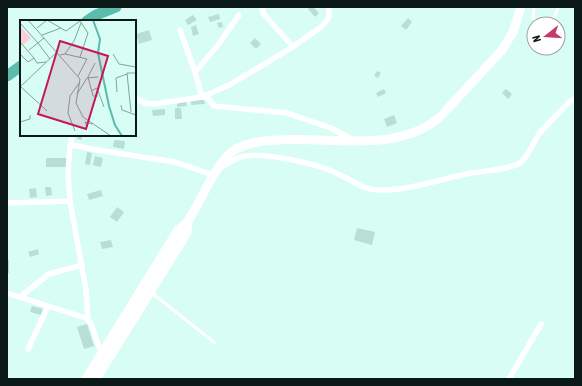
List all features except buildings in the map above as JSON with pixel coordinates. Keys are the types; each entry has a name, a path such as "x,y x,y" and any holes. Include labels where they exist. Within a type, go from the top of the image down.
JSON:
{"main road":[{"path":"86,379 178,230 188,221 216,172 230,154 236,149 268,141 297,139 355,142 369,141 415,132 434,122 502,50 513,32 521,7"},
{"path":"96,379 187,233 188,221"}],"street":[{"path":"264,7 262,9 263,13 293,47"},
{"path":"136,98 146,103 154,104 202,97 238,81 293,47 325,23 329,14 329,7"},
{"path":"195,72 218,45 239,15"},
{"path":"180,30 202,97"},
{"path":"202,97 208,98 214,106 287,113 331,128 355,142"},
{"path":"70,146 72,145 175,162 216,172 241,157 270,157 320,167 367,188 378,190 413,187 516,165 525,158 540,133 566,105 575,99"},
{"path":"72,136 68,173 70,200 82,265 88,320 101,354"},
{"path":"7,203 70,200"},
{"path":"20,297 49,274 82,265"},
{"path":"7,293 88,320"},
{"path":"28,349 48,306"},
{"path":"510,379 541,324"}],"lane":[{"path":"150,292 215,343"}],"waterway":[{"path":"88,20 96,15 116,7"},
{"path":"7,76 20,67"}]}
